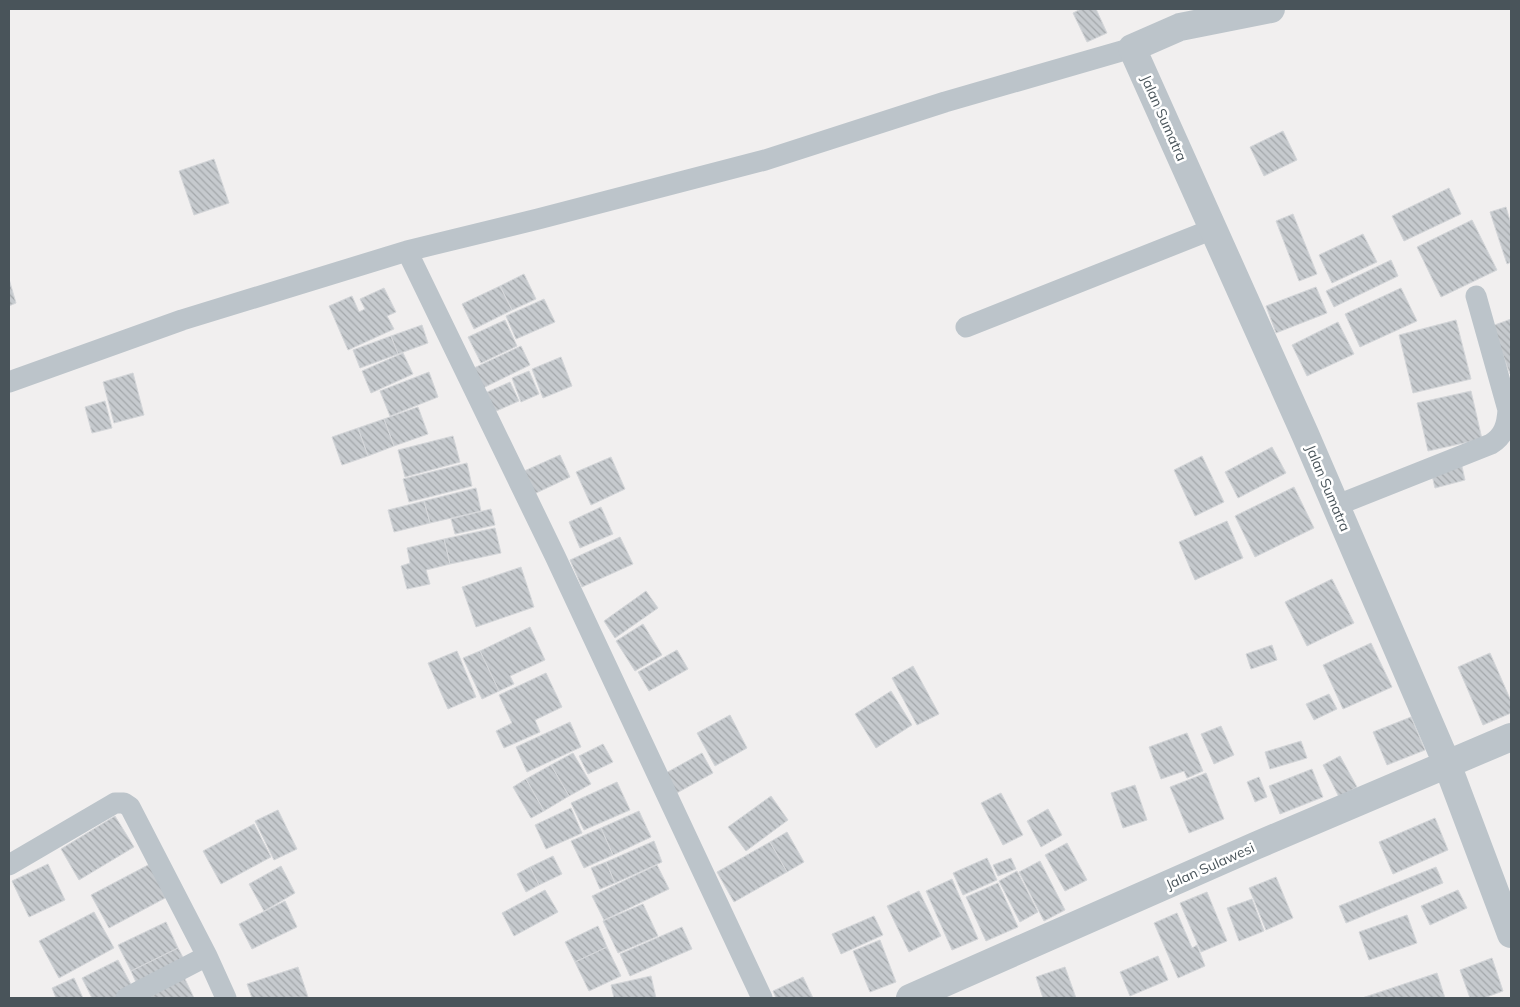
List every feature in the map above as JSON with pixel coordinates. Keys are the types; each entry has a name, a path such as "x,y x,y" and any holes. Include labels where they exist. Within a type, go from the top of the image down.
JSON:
{"street":[{"path":"9,382 182,320 407,251 766,160 945,102 1132,48 1185,18 1271,9"},
{"name":"Jalan Sumatra","path":"1132,48 1305,434 1447,764 1511,934"},
{"path":"966,327 1213,229"},
{"path":"407,251 555,556 762,998"},
{"path":"1335,506 1491,444 1503,434 1508,423 1508,410 1476,296"},
{"name":"Jalan Sulawesi","path":"910,998 1264,842 1511,737"},
{"path":"9,865 115,803 124,803 130,807 207,956 226,998"},
{"path":"126,998 207,956"}],"building":[{"path":"1081,9 1096,9 1107,33 1087,42 1073,13"},
{"path":"1283,131 1297,160 1264,176 1250,147"},
{"path":"214,159 229,203 194,215 179,171"},
{"path":"1449,188 1461,214 1404,241 1392,216"},
{"path":"1506,207 1511,224 1511,262 1507,264 1490,212"},
{"path":"1293,214 1317,274 1299,281 1276,221"},
{"path":"1472,220 1497,270 1441,297 1417,247"},
{"path":"1363,234 1377,262 1332,283 1319,255"},
{"path":"1391,260 1398,276 1334,307 1326,291"},
{"path":"524,274 536,299 512,310 500,286"},
{"path":"9,279 16,303 9,306"},
{"path":"500,286 512,310 474,329 462,304"},
{"path":"1316,287 1327,313 1276,333 1266,306"},
{"path":"384,288 396,312 387,316 394,329 348,350 329,306 352,296 359,312 365,309 360,299"},
{"path":"1401,288 1417,321 1360,347 1345,314"},
{"path":"544,299 555,322 516,339 506,316"},
{"path":"1511,319 1511,373 1510,374 1492,326"},
{"path":"505,320 517,346 481,363 468,337"},
{"path":"1456,320 1471,379 1413,393 1399,335"},
{"path":"1338,322 1354,354 1307,376 1292,345"},
{"path":"422,325 428,343 398,354 391,336"},
{"path":"391,336 398,354 360,368 353,350"},
{"path":"521,346 530,365 483,388 474,368"},
{"path":"403,353 413,374 371,393 362,371"},
{"path":"561,357 572,386 543,398 532,369"},
{"path":"529,371 539,394 521,402 512,378"},
{"path":"429,372 438,397 390,416 380,391"},
{"path":"133,373 144,415 114,423 103,382"},
{"path":"510,382 519,401 494,412 485,393"},
{"path":"1471,391 1482,439 1428,451 1417,403"},
{"path":"105,401 112,428 92,433 85,407"},
{"path":"418,407 428,434 394,446 384,419"},
{"path":"384,419 394,446 368,456 358,428"},
{"path":"358,428 368,456 342,465 332,437"},
{"path":"453,436 460,462 405,477 398,450"},
{"path":"1272,447 1286,473 1238,498 1225,472"},
{"path":"560,455 570,477 532,495 522,472"},
{"path":"1202,456 1224,502 1195,516 1174,470"},
{"path":"611,457 625,489 591,505 576,472"},
{"path":"1461,462 1465,480 1435,488 1431,471"},
{"path":"467,463 472,486 409,502 403,479"},
{"path":"1294,487 1314,528 1255,557 1235,516"},
{"path":"476,488 481,511 430,523 424,501"},
{"path":"424,501 430,523 394,532 388,510"},
{"path":"601,507 613,534 580,548 569,522"},
{"path":"491,509 495,525 455,534 451,519"},
{"path":"1227,521 1243,558 1195,580 1179,542"},
{"path":"495,528 501,553 450,564 444,539"},
{"path":"620,537 633,564 582,587 570,560"},
{"path":"444,539 450,564 426,570 430,584 407,589 401,566 410,563 407,548"},
{"path":"521,567 534,607 476,627 462,587"},
{"path":"1332,579 1354,623 1307,646 1285,602"},
{"path":"646,591 658,608 615,638 604,621"},
{"path":"643,624 662,655 635,671 616,641"},
{"path":"530,627 545,660 510,676 514,684 499,691 480,651"},
{"path":"1371,643 1392,687 1343,709 1323,665"},
{"path":"1272,645 1277,660 1251,669 1246,654"},
{"path":"677,650 688,669 649,691 638,672"},
{"path":"457,651 476,697 448,709 428,663"},
{"path":"480,651 499,691 482,699 463,658"},
{"path":"1490,653 1511,701 1511,713 1483,725 1458,667"},
{"path":"913,666 939,714 917,725 892,678"},
{"path":"546,673 562,707 535,720 540,732 504,748 496,731 512,723 499,695"},
{"path":"891,691 912,725 876,748 855,714"},
{"path":"1329,694 1337,709 1314,720 1306,704"},
{"path":"730,715 747,748 715,766 697,733"},
{"path":"1411,717 1425,750 1387,765 1373,732"},
{"path":"570,722 581,747 527,772 516,747"},
{"path":"1221,726 1234,755 1214,764 1201,734"},
{"path":"1187,733 1203,771 1187,778 1184,771 1161,779 1149,747"},
{"path":"1301,741 1307,758 1270,769 1265,752"},
{"path":"603,744 613,762 588,774 579,756"},
{"path":"573,753 591,784 569,796 551,765"},
{"path":"702,753 713,773 675,794 664,774"},
{"path":"1340,756 1357,787 1339,797 1323,765"},
{"path":"551,765 569,796 544,811 526,779"},
{"path":"1312,769 1323,797 1280,814 1269,786"},
{"path":"1206,773 1224,819 1189,833 1170,787"},
{"path":"1259,777 1267,797 1255,802 1247,782"},
{"path":"526,779 544,811 531,818 513,787"},
{"path":"617,782 630,810 584,830 571,803"},
{"path":"1135,785 1147,820 1123,828 1111,793"},
{"path":"1001,793 1023,835 1003,845 981,803"},
{"path":"771,796 788,820 746,851 728,827"},
{"path":"571,808 582,833 546,849 535,825"},
{"path":"1048,809 1062,835 1041,847 1027,821"},
{"path":"278,810 297,849 274,860 255,821"},
{"path":"639,811 651,837 613,855 601,828"},
{"path":"115,816 134,847 79,880 61,849"},
{"path":"1435,818 1448,850 1393,874 1379,842"},
{"path":"254,824 271,857 221,884 203,851"},
{"path":"601,828 613,855 584,868 571,841"},
{"path":"787,832 804,862 787,872 770,842"},
{"path":"654,841 662,862 615,883 606,862"},
{"path":"770,842 787,872 734,902 717,872"},
{"path":"1067,843 1087,880 1065,891 1045,855"},
{"path":"553,856 562,874 539,885 530,867"},
{"path":"987,858 997,880 963,895 953,873"},
{"path":"1011,858 1016,869 998,876 993,865"},
{"path":"1040,861 1065,910 1044,921 1019,872"},
{"path":"606,862 615,883 600,889 591,868"},
{"path":"48,864 65,900 29,917 12,881"},
{"path":"150,864 167,897 109,928 91,895"},
{"path":"657,865 669,889 604,920 592,896"},
{"path":"281,866 295,893 264,911 249,884"},
{"path":"530,867 539,885 526,892 517,874"},
{"path":"1436,867 1443,883 1346,923 1339,906"},
{"path":"1017,871 1038,912 1020,922 999,881"},
{"path":"1276,877 1293,918 1266,930 1249,888"},
{"path":"952,879 978,939 952,950 926,891"},
{"path":"998,883 1018,927 986,941 966,897"},
{"path":"545,890 558,912 514,936 502,913"},
{"path":"1458,890 1467,908 1430,925 1421,906"},
{"path":"919,891 941,936 909,952 887,906"},
{"path":"1207,892 1227,941 1201,952 1180,903"},
{"path":"1252,899 1264,931 1239,941 1227,908"},
{"path":"285,901 297,927 252,949 239,924"},
{"path":"643,904 658,936 618,953 603,921"},
{"path":"94,912 114,948 59,978 39,941"},
{"path":"1177,913 1192,948 1197,945 1205,966 1178,978 1154,923"},
{"path":"1407,915 1417,943 1369,960 1359,932"},
{"path":"874,916 883,935 841,954 832,934"},
{"path":"166,922 178,948 131,971 118,945"},
{"path":"598,926 607,947 575,962 565,942"},
{"path":"682,927 692,949 630,976 620,954"},
{"path":"880,940 896,982 870,992 853,951"},
{"path":"607,947 621,976 589,991 575,962"},
{"path":"178,948 187,965 139,989 131,971"},
{"path":"1158,956 1168,980 1130,996 1120,972"},
{"path":"1492,958 1503,991 1484,998 1470,998 1460,970"},
{"path":"118,960 135,992 122,998 92,998 82,978"},
{"path":"298,967 308,997 252,998 247,984"},
{"path":"1065,967 1076,998 1043,998 1036,977"},
{"path":"1437,973 1445,998 1362,998"},
{"path":"651,976 656,998 614,998 611,985"},
{"path":"184,977 194,998 148,998"},
{"path":"803,977 813,998 776,998 773,991"},
{"path":"74,978 83,998 56,998 52,988"}]}
